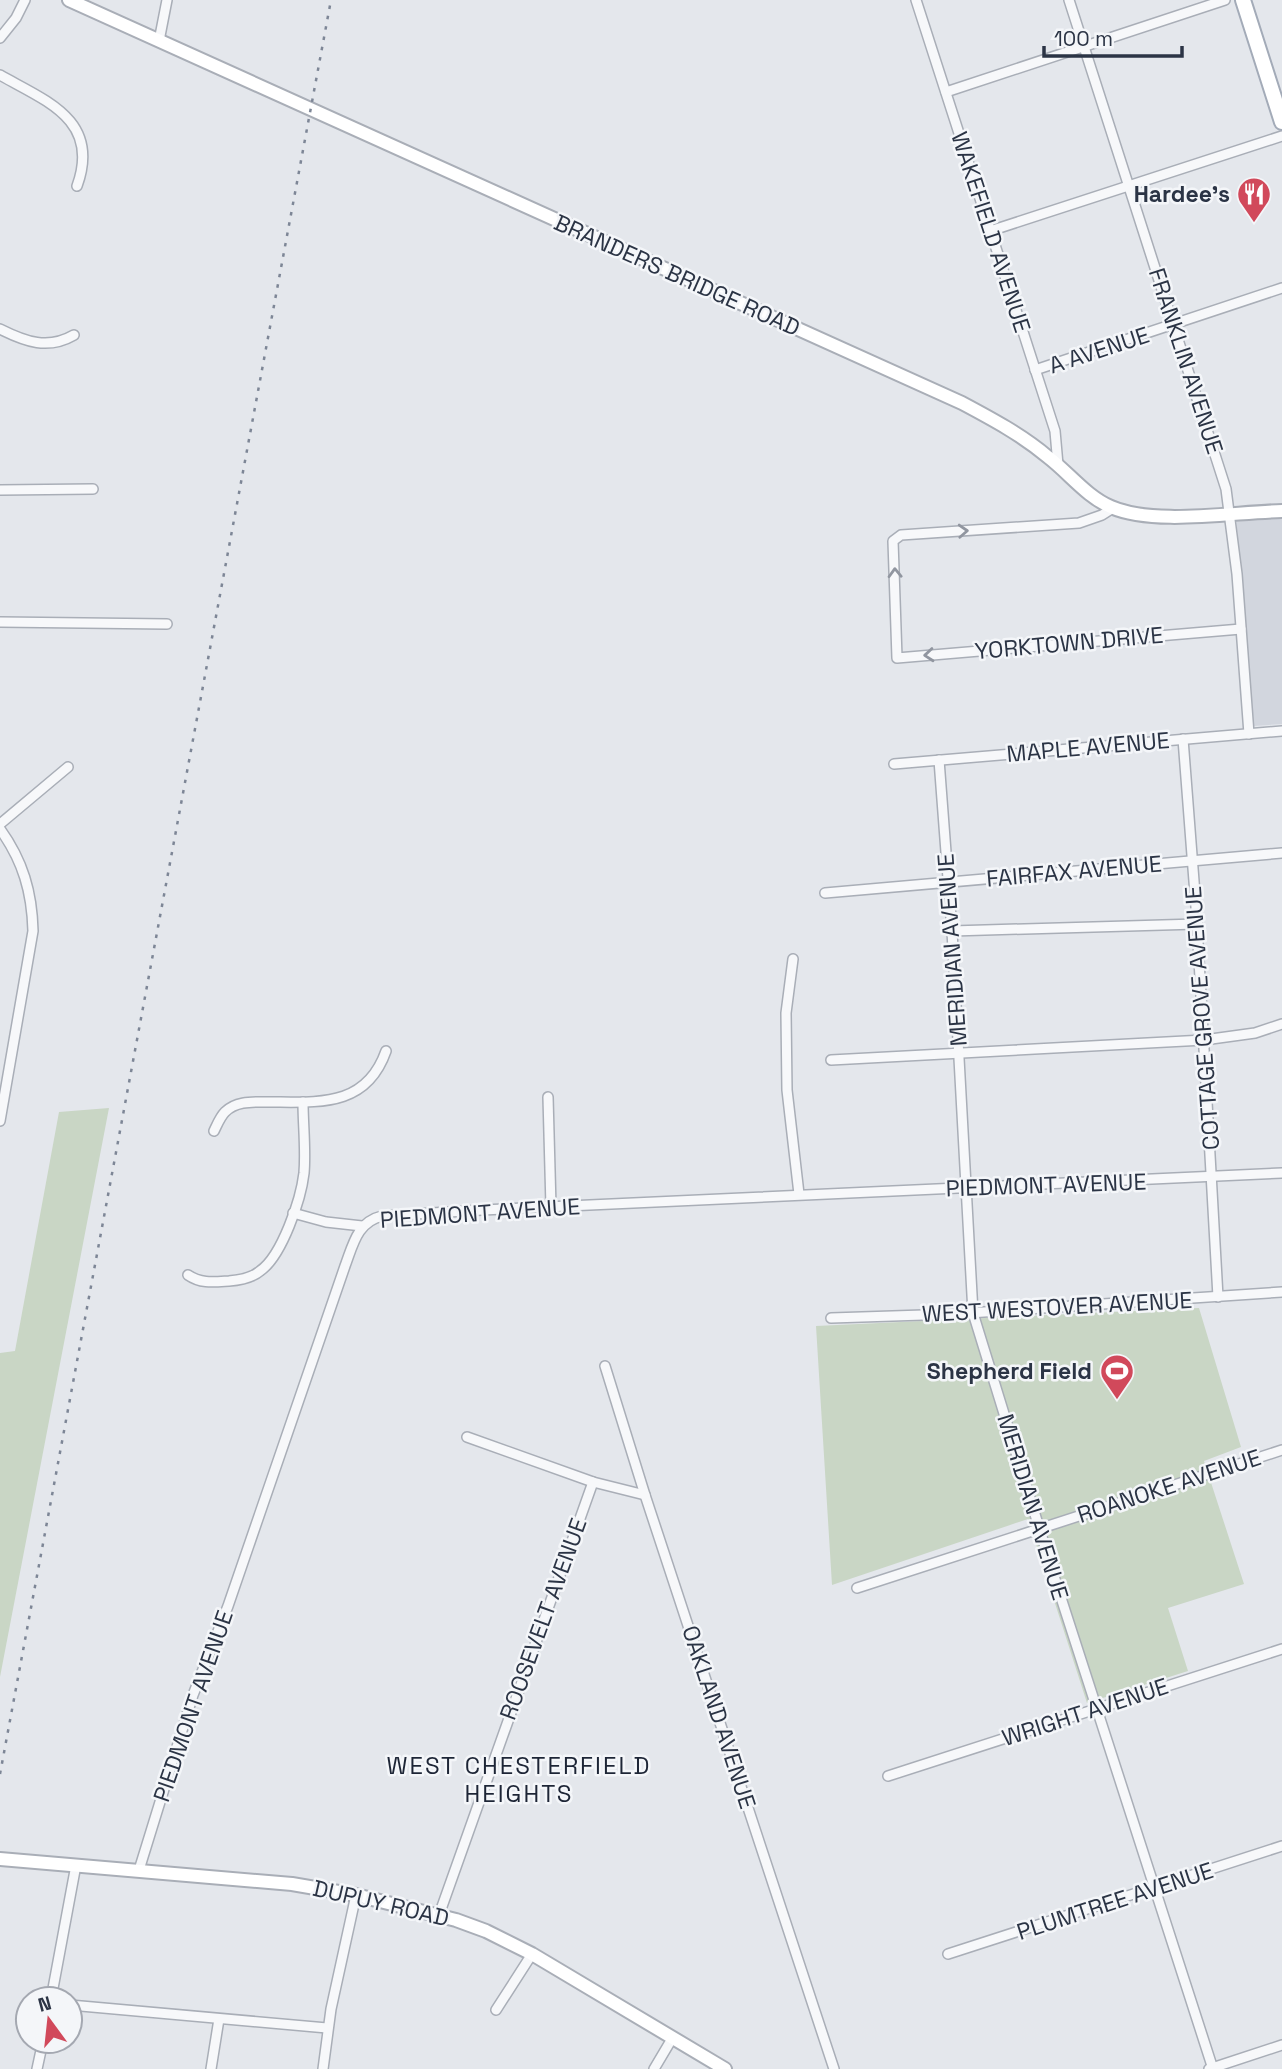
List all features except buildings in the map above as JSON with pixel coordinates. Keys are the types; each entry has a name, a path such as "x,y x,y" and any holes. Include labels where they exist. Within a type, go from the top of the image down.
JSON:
{"main road":[{"path":"1243,0 1282,122"}],"street":[{"path":"0,38 16,18 25,0"},
{"name":"BRANDERS BRIDGE ROAD","path":"69,0 830,343 990,418 1025,439 1094,496 1113,508 1128,513 1157,516 1282,511"},
{"path":"159,41 167,0"},
{"name":"WAKEFIELD AVENUE","path":"916,0 1057,441 1058,465"},
{"name":"FRANKLIN AVENUE","path":"1069,0 1223,475 1231,513 1249,734"},
{"path":"946,92 1225,0"},
{"path":"0,75 52,103 68,117 80,138 83,152 83,165 77,186"},
{"path":"990,231 1282,136"},
{"name":"A AVENUE","path":"1035,370 1282,288"},
{"path":"0,329 40,344 59,342 74,335"},
{"path":"0,490 93,489"},
{"name":"YORKTOWN DRIVE","path":"1113,508 1079,523 895,537 898,658 1241,629"},
{"path":"0,622 167,624"},
{"name":"MAPLE AVENUE","path":"894,764 1282,731"},
{"name":"COTTAGE GROVE AVENUE","path":"1183,739 1197,924 1218,1297"},
{"name":"MERIDIAN AVENUE","path":"939,760 952,931 973,1313 1211,2069"},
{"path":"0,1121 33,931 32,906 24,872 0,827 68,767"},
{"name":"FAIRFAX AVENUE","path":"825,893 1282,853"},
{"path":"952,931 1197,924"},
{"path":"793,959 786,1013 787,1090 799,1194"},
{"path":"831,1060 1204,1041 1255,1033 1282,1024"},
{"path":"214,1131 225,1112 244,1102 303,1102 349,1096 359,1091 373,1077 381,1066 386,1051"},
{"path":"548,1097 551,1206"},
{"path":"188,1275 196,1281 206,1283 237,1280 259,1273 276,1253 293,1213 304,1173 303,1102"},
{"name":"PIEDMONT AVENUE","path":"139,1870 193,1695 228,1606 345,1266 362,1226 374,1218 551,1206 1282,1173"},
{"path":"293,1213 326,1222 362,1226"},
{"name":"WEST WESTOVER AVENUE","path":"831,1318 973,1313 1282,1292"},
{"name":"OAKLAND AVENUE","path":"606,1366 645,1495 834,2069"},
{"path":"467,1437 593,1482 645,1495"},
{"name":"ROANOKE AVENUE","path":"857,1588 1282,1450"},
{"name":"ROOSEVELT AVENUE","path":"439,1915 593,1482"},
{"name":"WRIGHT AVENUE","path":"888,1776 1282,1648"},
{"name":"PLUMTREE AVENUE","path":"948,1954 1282,1846"},
{"name":"DUPUY ROAD","path":"0,1859 292,1884 356,1895 439,1915 486,1931 532,1954 725,2069"},
{"path":"54,1985 76,1865"},
{"path":"323,2069 327,2028 356,1895"},
{"path":"496,2010 532,1954"},
{"path":"84,2006 327,2028"},
{"path":"211,2069 219,2019"},
{"path":"653,2069 673,2038"},
{"path":"1211,2069 1282,2045"}],"shaded area":[{"path":"1236,518 1282,518 1282,724 1254,726"}],"green space":[{"path":"109,1108 0,1677 0,1353 15,1351 59,1112"},
{"path":"1199,1308 1241,1447 1204,1461 1244,1584 1168,1608 1188,1671 1087,1703 1028,1519 832,1585 816,1326"}],"railway":[{"path":"0,1774 331,0"}],"place":[{"name":"Hardee's","path":"1254,224"},
{"name":"Shepherd Field","path":"1117,1401"}],"district":[{"name":"WEST CHESTERFIELD HEIGHTS","path":"519,1780"}]}
